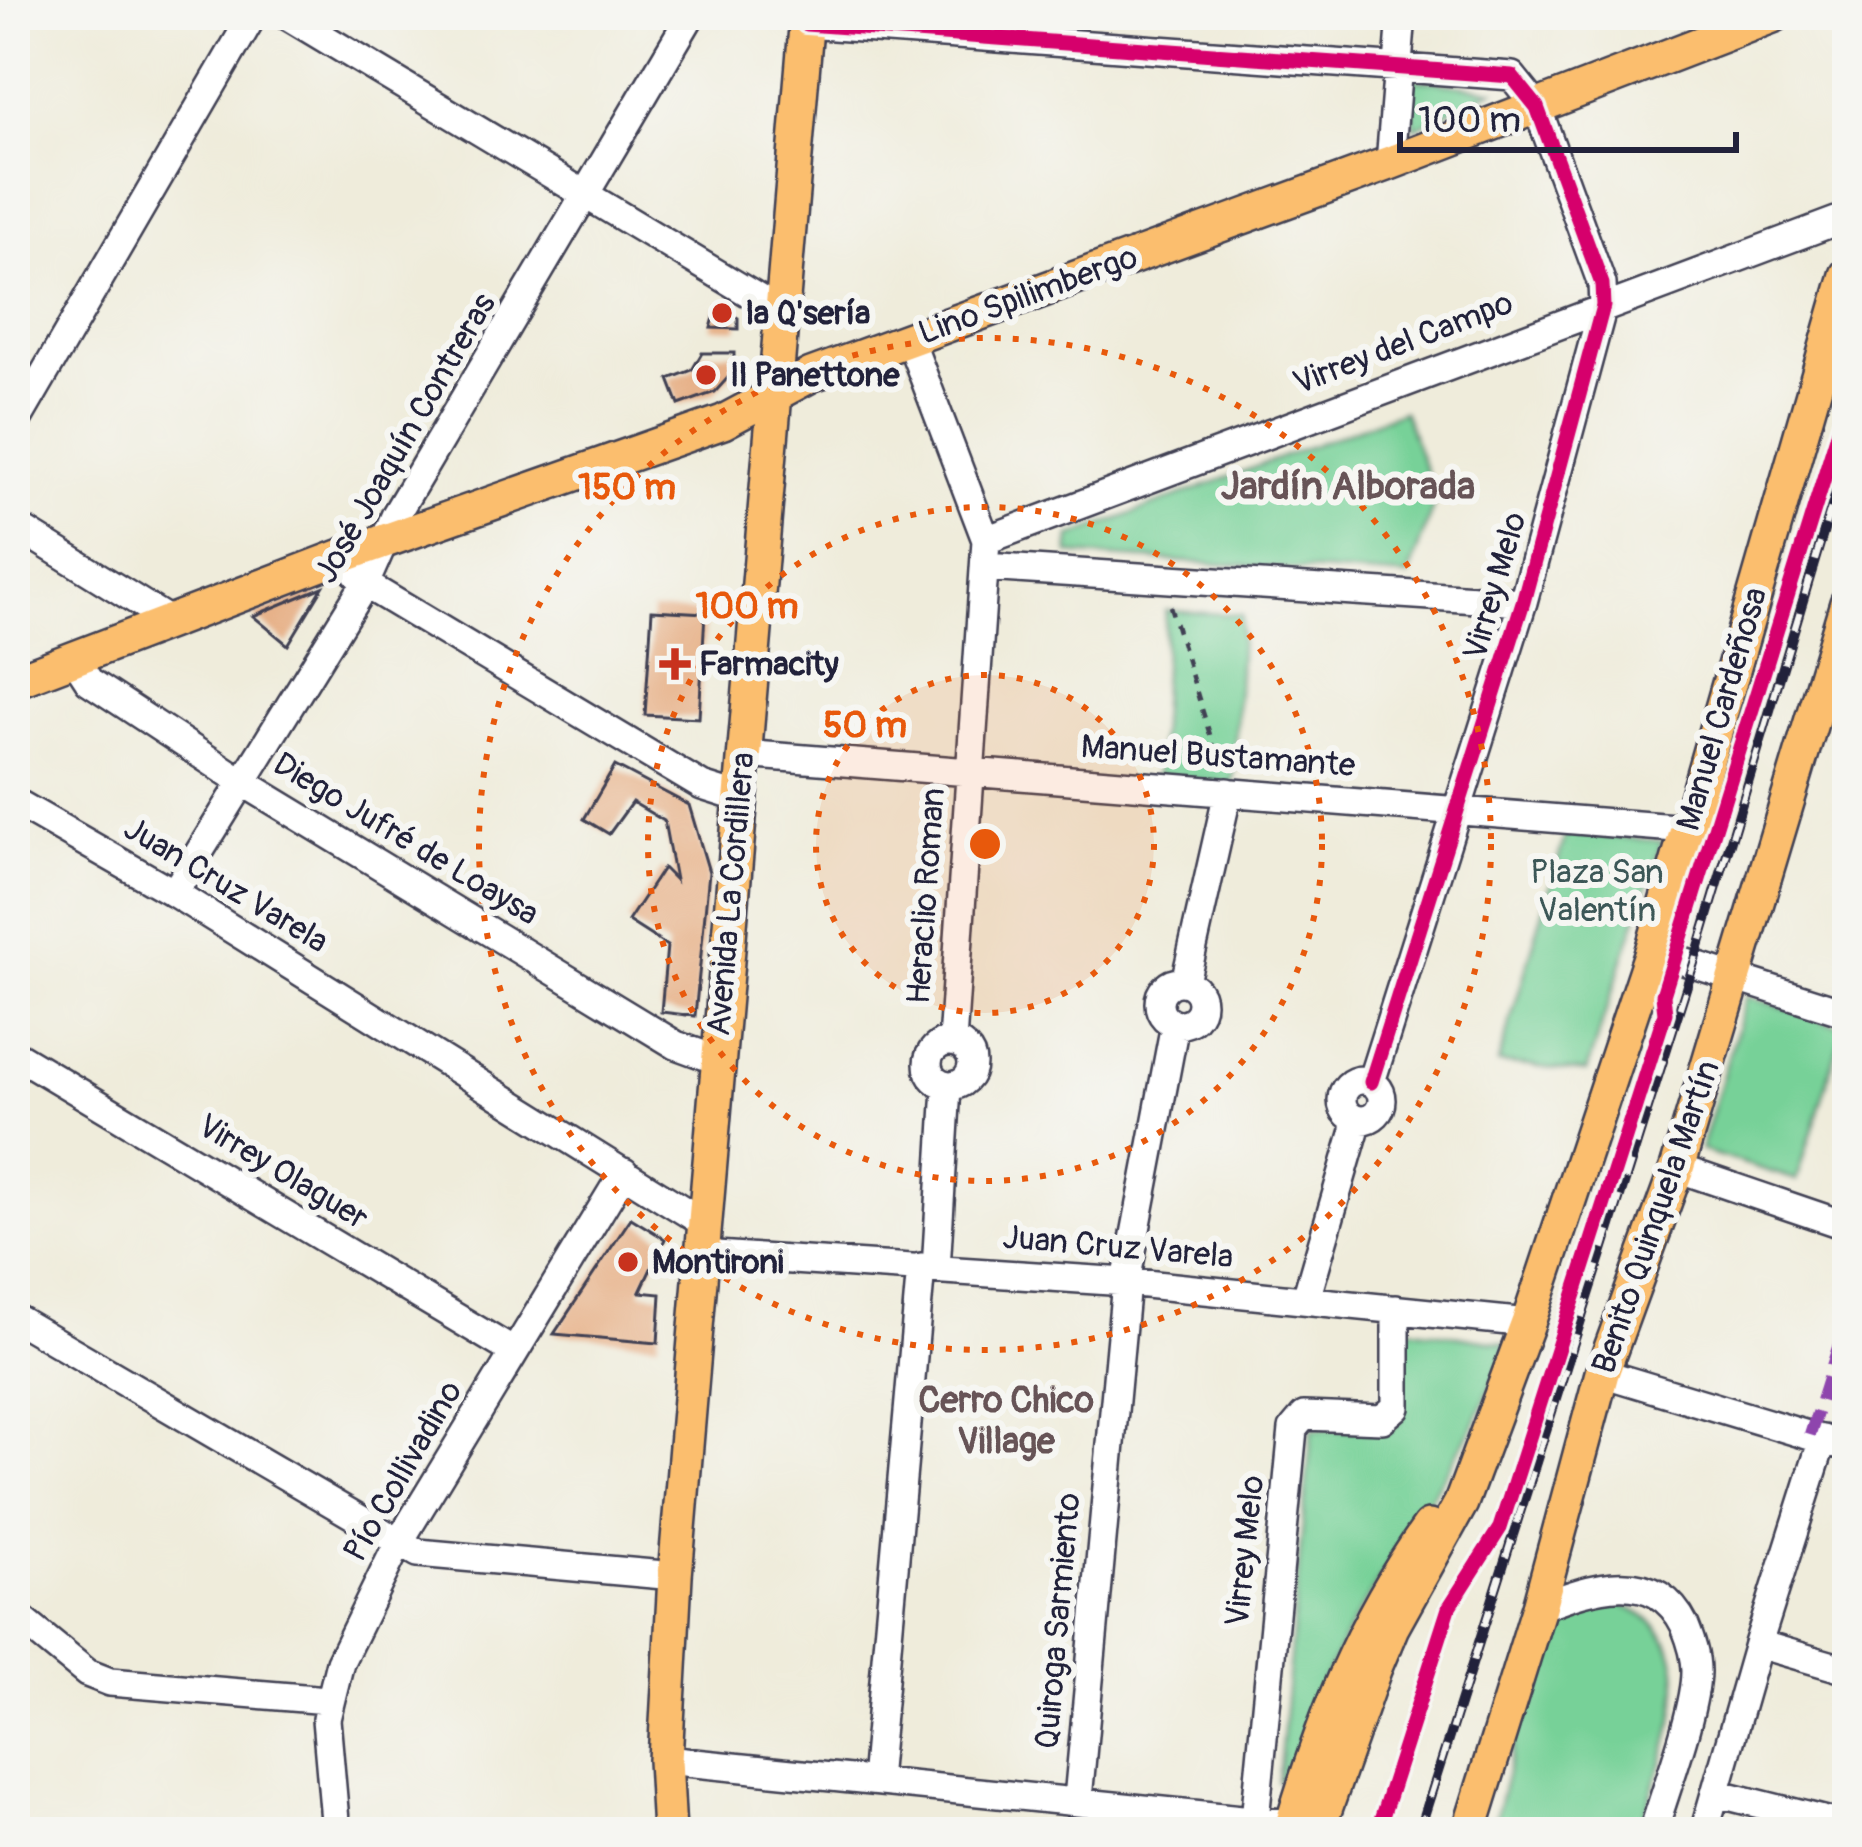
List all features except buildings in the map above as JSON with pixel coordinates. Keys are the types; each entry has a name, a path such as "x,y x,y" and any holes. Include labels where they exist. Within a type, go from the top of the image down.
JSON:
{"main road":[{"name":"Lino Spilimbergo","path":"15,681 342,556 723,422 811,376 909,338 1390,163 1775,15"},
{"name":"Avenida La Cordillera","path":"652,1832 664,1766 702,1239 807,20"},
{"name":"Manuel Cardeñosa","path":"1300,1830 1329,1708 1361,1634 1394,1577 1454,1493 1495,1412 1528,1323 1652,951 1847,275"},
{"name":"Benito Quinquela Martín","path":"1469,1832 1539,1607 1602,1373 1677,1168 1847,603"},
{"name":"Avenida La Cordillera","path":"664,1766 669,1832"}],"street":[{"path":"15,424 253,15"},
{"path":"286,15 781,312"},
{"name":"José Joaquín Contreras","path":"174,893 365,584 396,514 691,15"},
{"path":"1390,163 1402,15"},
{"path":"807,20 1512,76 1537,106"},
{"name":"Virrey Melo","path":"1306,1298 1358,1120 1371,1118 1380,1109 1382,1097 1371,1082 1523,602 1603,306 1602,284 1537,106"},
{"name":"Virrey del Campo","path":"986,554 1603,306 1847,217"},
{"name":"Heraclio Roman","path":"875,1781 947,1087 966,1080 972,1067 965,1048 952,1042 986,554 909,338"},
{"path":"15,525 168,620"},
{"path":"986,554 1161,577 1523,602"},
{"path":"342,556 365,584 702,786 740,798"},
{"name":"Diego Jufré de Loaysa","path":"74,658 89,681 242,781 676,1045 717,1060"},
{"name":"Manuel Bustamante","path":"743,754 1688,829"},
{"name":"Quiroga Sarmiento","path":"1078,1799 1126,1282 1175,1024 1163,1016 1159,1001 1165,988 1185,982 1228,792"},
{"name":"Juan Cruz Varela","path":"15,802 174,893 624,1172 702,1239 929,1268 1306,1298 1528,1323"},
{"path":"1652,951 1847,1013"},
{"name":"Virrey Olaguer","path":"15,1054 514,1352"},
{"path":"1677,1168 1847,1226"},
{"name":"Pío Collivadino","path":"336,1832 327,1700 340,1662 398,1544 624,1172"},
{"name":"Virrey Melo","path":"1255,1820 1293,1430 1304,1416 1390,1416 1396,1407 1396,1309"},
{"path":"15,1318 398,1544 433,1556 675,1576"},
{"path":"1602,1373 1835,1443 1758,1644 1704,1832"},
{"path":"1539,1607 1586,1589 1636,1584 1657,1593 1681,1618 1692,1642 1694,1689 1653,1832"},
{"path":"15,1614 87,1673 110,1682 327,1700"},
{"path":"1758,1644 1847,1670"},
{"path":"664,1766 1078,1799 1255,1820 1300,1830"},
{"path":"1716,1793 1847,1826"}],"path":[{"path":"1161,577 1228,792"}],"green space":[{"path":"1409,78 1493,90 1415,128"},
{"path":"1403,411 1436,498 1408,577 1069,554 1071,537"},
{"path":"1166,611 1242,615 1233,783 1157,779"},
{"name":"Plaza San Valentín","path":"1566,833 1662,841 1586,1072 1498,1063"},
{"path":"1747,996 1844,1027 1797,1180 1700,1150"},
{"path":"1402,1327 1508,1344 1474,1426 1352,1624 1324,1678 1288,1778 1278,1781 1312,1429 1389,1431 1401,1421"},
{"path":"1618,1604 1650,1621 1669,1644 1676,1672 1669,1737 1639,1832 1492,1832 1543,1626 1569,1611"}],"railway":[{"path":"1419,1832 1694,963 1847,454"}],"marked path":[{"path":"1810,1435 1847,1319"}],"cycle path":[{"path":"806,24 1512,76 1537,107 1602,284 1603,306 1523,602 1371,1082"},
{"path":"1377,1832 1449,1608 1500,1528 1665,1013 1663,995 1847,404"}],"place":[{"name":"la Q'sería","path":"722,313"},
{"name":"Il Panettone","path":"706,375"},
{"name":"Farmacity","path":"675,664"},
{"name":"Montironi","path":"628,1262"}],"district":[{"name":"Jardín Alborada","path":"1348,486"},
{"name":"Cerro Chico Village","path":"1006,1420"}]}
